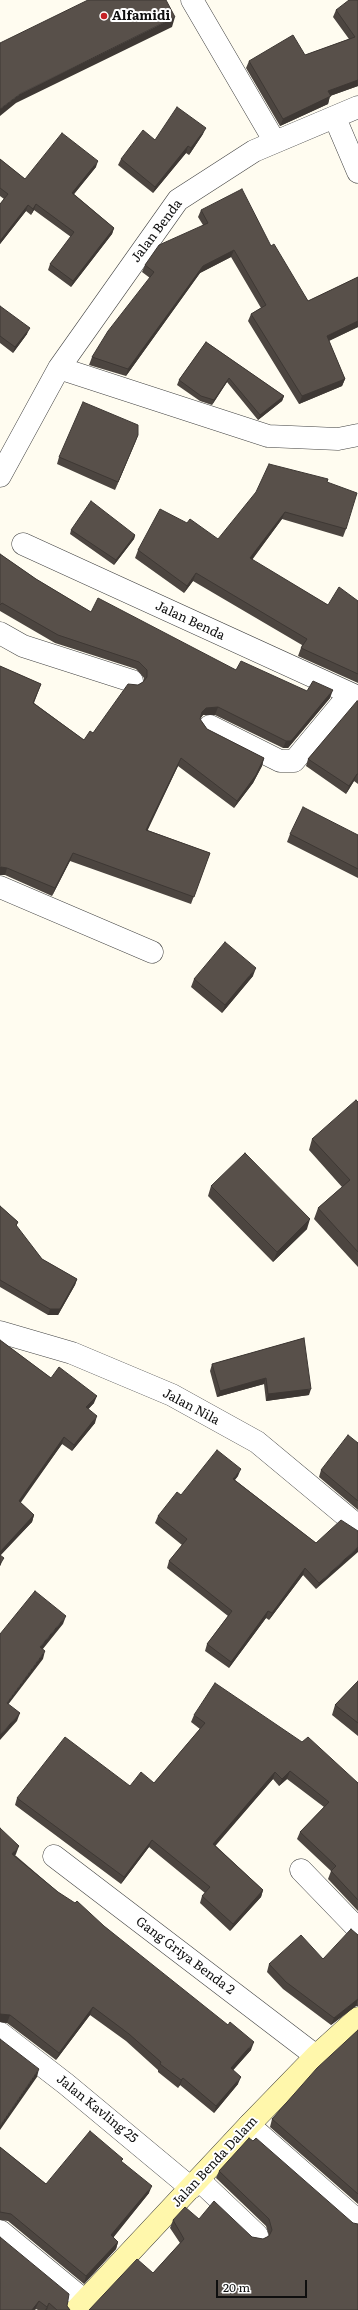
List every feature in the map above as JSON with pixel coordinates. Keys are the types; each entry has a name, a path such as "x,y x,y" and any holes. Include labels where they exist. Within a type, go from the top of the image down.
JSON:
{"street":[{"path":"192,0 275,142"},
{"name":"Jalan Benda","path":"0,476 59,368 178,200 254,151 358,107"},
{"path":"335,118 358,172"},
{"path":"59,368 268,436 338,439 358,435"},
{"name":"Jalan Benda","path":"23,544 353,696"},
{"path":"0,633 23,646 132,681"},
{"path":"210,726 280,761 294,761 353,696"},
{"path":"0,887 152,952"},
{"name":"Jalan Nila","path":"0,1332 72,1353 172,1395 258,1442 358,1526"},
{"name":"Gang Griya Benda 2","path":"54,1856 316,2056"},
{"path":"302,1870 358,1929"},
{"name":"Jalan Benda Dalam","path":"80,2306 249,2125 316,2056 357,2021"},
{"name":"Jalan Kavling 25","path":"0,2033 195,2184 257,2235"},
{"path":"249,2125 358,2221"},
{"path":"0,2231 80,2306"}],"building":[{"path":"88,0 166,0 175,17 20,94 0,109 0,43"},
{"path":"349,0 358,0 358,80 328,91 331,96 283,119 249,61 293,35 305,55 355,37 336,10"},
{"path":"177,107 206,128 191,148 188,146 155,187 121,159 143,130 155,140"},
{"path":"62,133 98,161 72,193 114,228 73,281 50,264 74,232 36,204 33,209 28,205 0,241 0,204 8,194 0,188 0,159 25,179"},
{"path":"242,189 271,246 274,244 308,301 358,277 358,321 327,336 345,379 302,396 251,314 266,305 234,250 203,266 128,369 92,357 108,331 154,272 145,265 159,245 208,223 201,210"},
{"path":"0,306 30,328 15,347 0,336"},
{"path":"206,342 284,396 260,415 229,378 214,400 201,396 179,380"},
{"path":"83,402 138,425 138,435 118,482 59,457"},
{"path":"269,464 328,479 327,482 357,493 346,529 285,512 250,558 328,605 339,587 358,601 358,674 301,648 307,639 196,573 187,586 138,550 160,509 187,523 190,519 218,539 256,492"},
{"path":"91,501 135,535 116,560 71,530"},
{"path":"0,554 36,579 91,612 98,598 236,670 241,661 307,691 313,681 333,690 291,741 286,741 218,707 206,708 202,712 200,719 207,729 264,758 256,775 237,801 181,758 146,830 210,853 194,897 73,853 55,888 7,868 0,868 0,666 41,684 33,703 84,740 90,731 93,733 128,684 138,685 143,682 147,677 147,670 139,662 58,635 2,603 0,605"},
{"path":"357,701 358,774 349,786 308,759"},
{"path":"303,807 358,835 358,869 290,834"},
{"path":"225,942 256,968 225,1005 194,979"},
{"path":"356,1100 358,1102 358,1252 318,1208 350,1180 312,1139"},
{"path":"245,1153 310,1219 277,1252 211,1186"},
{"path":"0,1206 18,1222 16,1225 42,1259 77,1279 60,1309 50,1309 0,1280"},
{"path":"304,1338 311,1389 268,1394 266,1378 220,1391 212,1364"},
{"path":"0,1340 51,1378 59,1367 97,1396 86,1407 97,1416 74,1445 64,1437 19,1501 34,1515 0,1552"},
{"path":"348,1435 358,1443 358,1501 321,1470"},
{"path":"217,1450 241,1469 233,1479 316,1543 341,1520 358,1531 358,1547 319,1583 305,1568 272,1613 268,1611 231,1662 207,1644 232,1611 169,1561 187,1539 158,1516 177,1492 181,1495"},
{"path":"0,1555 4,1558 0,1563"},
{"path":"35,1591 66,1616 40,1647 45,1651 7,1703 20,1713 0,1735 0,1634"},
{"path":"358,1681 358,1723 335,1705"},
{"path":"215,1683 302,1742 308,1737 358,1783 358,1900 331,1871 336,1866 300,1832 329,1802 290,1771 282,1779 275,1772 213,1844 263,1890 233,1924 202,1896 210,1887 152,1840 124,1877 17,1798 65,1737 130,1786 141,1772 154,1783 205,1723 194,1715"},
{"path":"0,1828 19,1846 12,1854 58,1892 75,1903 77,1901 104,1926 228,2025 230,2022 254,2042 231,2068 241,2077 216,2106 183,2078 181,2080 160,2064 161,2062 129,2034 93,2007 59,2053 10,2015 0,2014"},
{"path":"351,1929 358,1935 358,1999 334,2018 286,1982 269,1964 301,1935 323,1959"},
{"path":"358,2030 358,2194 272,2119 317,2068"},
{"path":"0,2039 39,2069 0,2126"},
{"path":"90,2131 123,2159 121,2161 152,2186 111,2235 118,2242 86,2276 11,2214 0,2212 0,2147 46,2184"},
{"path":"249,2138 253,2141 256,2138 353,2223 358,2224 358,2310 89,2310 137,2259 153,2273 184,2239 173,2220 185,2207 199,2219 214,2201 252,2237 263,2239 269,2236 272,2230 269,2219 219,2171"},
{"path":"0,2237 69,2294 67,2306 70,2310 57,2310 49,2303 47,2307 39,2301 32,2310 0,2310"}],"place":[{"name":"Alfamidi","path":"104,16"}]}
